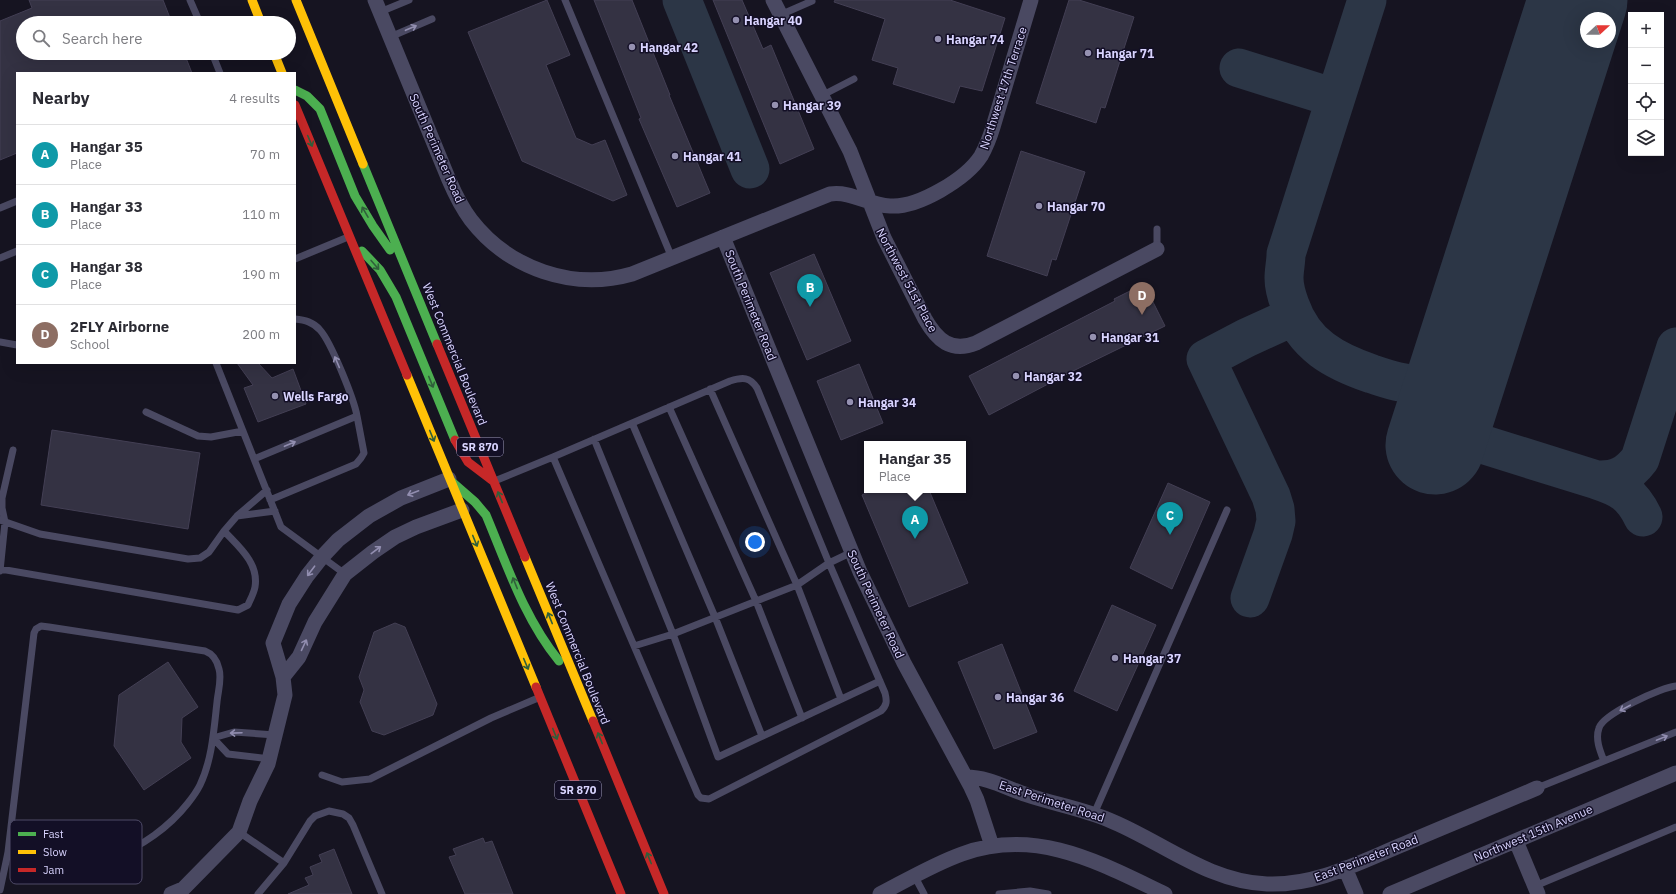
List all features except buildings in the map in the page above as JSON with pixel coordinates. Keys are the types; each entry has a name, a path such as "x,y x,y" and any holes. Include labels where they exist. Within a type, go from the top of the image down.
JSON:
{"highway":[{"path":"252,0 258,16"},
{"name":"West Commercial Boulevard","path":"296,0 664,894"},
{"path":"277,60 282,72"},
{"path":"296,90 307,96 320,110 355,196 373,226 411,278"},
{"name":"SR 870","path":"296,107 621,894"},
{"path":"350,236 380,270 396,297 458,447 468,462 494,481"},
{"path":"449,479 475,502 486,515 530,618 546,645 579,688"}],"street":[{"name":"Northwest 51st Place","path":"773,0 850,151 884,238 925,319 936,336 948,344 954,347 969,346 976,343 1157,249"},
{"name":"Northwest 17th Terrace","path":"723,237 830,194 851,195 869,202 897,206 923,200 961,176 981,156 990,138 1031,0"},
{"name":"South Perimeter Road","path":"377,6 454,191 471,219 496,246 516,260 549,274 574,278 601,279 623,277 723,237 852,552 888,631 977,800 992,846"},
{"path":"180,892 239,832 250,801 270,759 285,695 283,677 273,643 289,604 322,557 350,530 379,509 400,498 449,479"},
{"path":"283,677 299,657 315,622 345,574 395,537 416,527 462,510"},
{"name":"Northwest 15th Avenue","path":"1390,894 1676,773"},
{"name":"East Perimeter Road","path":"966,777 986,779 1035,798 1094,814 1208,870 1241,881 1266,884 1295,883 1318,878 1346,868 1537,788"},
{"path":"1516,841 1536,890"},
{"path":"880,894 962,854 992,846 1021,844 1051,847 1066,851 1097,862 1166,894"},
{"path":"1346,868 1356,894"}],"lane":[{"path":"190,0 197,16"},
{"path":"377,6 409,0"},
{"path":"565,0 672,258"},
{"path":"780,15 812,1"},
{"path":"390,37 432,19"},
{"path":"215,60 220,72"},
{"path":"821,96 854,78"},
{"path":"0,208 16,201"},
{"path":"1157,229 1157,249"},
{"path":"296,259 350,236"},
{"path":"0,258 16,251"},
{"path":"270,500 356,464 364,452 353,401 327,339 319,329 307,320 296,319"},
{"path":"0,342 16,345"},
{"path":"216,364 281,527 345,574"},
{"path":"494,481 710,389 739,378 747,378 753,382 757,388 829,563 880,681 887,701 886,707 881,711 709,799 705,799 698,795 553,457"},
{"path":"710,389 797,585 841,699"},
{"path":"669,407 756,601 802,718"},
{"path":"146,412 198,436 212,437 243,431"},
{"path":"254,459 357,416"},
{"path":"632,423 715,617 762,736"},
{"path":"594,439 673,634 718,757 880,681"},
{"path":"13,450 2,498 3,521 0,570 238,610 248,605 255,588 256,577 249,558 224,531"},
{"path":"3,521 40,534 188,559 200,558 209,552 224,531 238,516 267,490"},
{"path":"1094,814 1227,510"},
{"path":"238,516 275,511"},
{"path":"634,646 673,634 797,585 829,563 852,552"},
{"path":"12,820 33,641 36,629 41,626 49,627 211,653 217,664 220,677 213,738 208,761 200,785 189,802 179,813 152,837 142,843"},
{"path":"1604,761 1599,747 1598,735 1602,722 1611,715 1654,692 1664,688 1676,686"},
{"path":"322,775 342,782 370,779 491,718 540,698"},
{"path":"213,738 234,732 275,735"},
{"name":"East Perimeter Road","path":"1537,788 1676,732"},
{"path":"213,738 228,754 270,759"},
{"path":"258,894 284,863 310,822 316,816 329,812 343,814 353,825 382,894"},
{"path":"1536,890 1676,827"},
{"path":"239,832 284,863"},
{"path":"0,890 10,835"},
{"path":"915,877 924,894"},
{"path":"999,894 1030,891 1048,894"}],"taxiway":[{"path":"682,0 750,169"},
{"path":"1367,0 1286,254 1284,278 1287,295 1296,319 1303,331 1322,350 1358,369 1391,380 1412,384 1431,380 1443,373 1467,348"},
{"path":"1239,68 1335,98"},
{"path":"1250,598 1273,534 1276,521 1275,509 1271,496 1206,359 1246,338 1294,316"},
{"path":"1440,431 1597,480 1616,478 1626,473 1640,459 1676,347"},
{"path":"1597,480 1619,489 1630,497 1643,517"}],"runway":[{"path":"1435,445 1578,0"}],"traffic: fast":[{"path":"296,90 307,96 320,109 355,196 373,226 390,250"},
{"path":"363,164 437,344"},
{"path":"362,251 380,270 396,297 455,440"},
{"path":"452,482 475,502 486,515 517,591 536,627 559,661"}],"traffic: slow":[{"path":"252,0 258,16"},
{"path":"296,0 363,164"},
{"path":"277,60 282,72"},
{"path":"407,375 536,687"},
{"path":"525,557 593,721"}],"traffic: jam":[{"path":"296,107 407,375"},
{"path":"437,344 525,557"},
{"path":"455,440 468,462 493,481"},
{"path":"536,687 621,894"},
{"path":"593,721 664,894"}],"place":[{"name":"Hangar 40","path":"736,20"},
{"name":"Hangar 74","path":"938,39"},
{"name":"Hangar 42","path":"632,47"},
{"name":"Hangar 71","path":"1088,53"},
{"name":"Hangar 39","path":"775,105"},
{"name":"Hangar 41","path":"675,156"},
{"name":"Hangar 70","path":"1039,206"},
{"name":"Hangar 33","path":"810,307"},
{"name":"2FLY Airborne","path":"1142,315"},
{"name":"Hangar 31","path":"1093,337"},
{"name":"Hangar 32","path":"1016,376"},
{"name":"Wells Fargo","path":"275,396"},
{"name":"Hangar 34","path":"850,402"},
{"name":"Hangar 38","path":"1170,535"},
{"name":"Hangar 35","path":"915,539"},
{"name":"Hangar 37","path":"1115,658"},
{"name":"Hangar 36","path":"998,697"}]}
